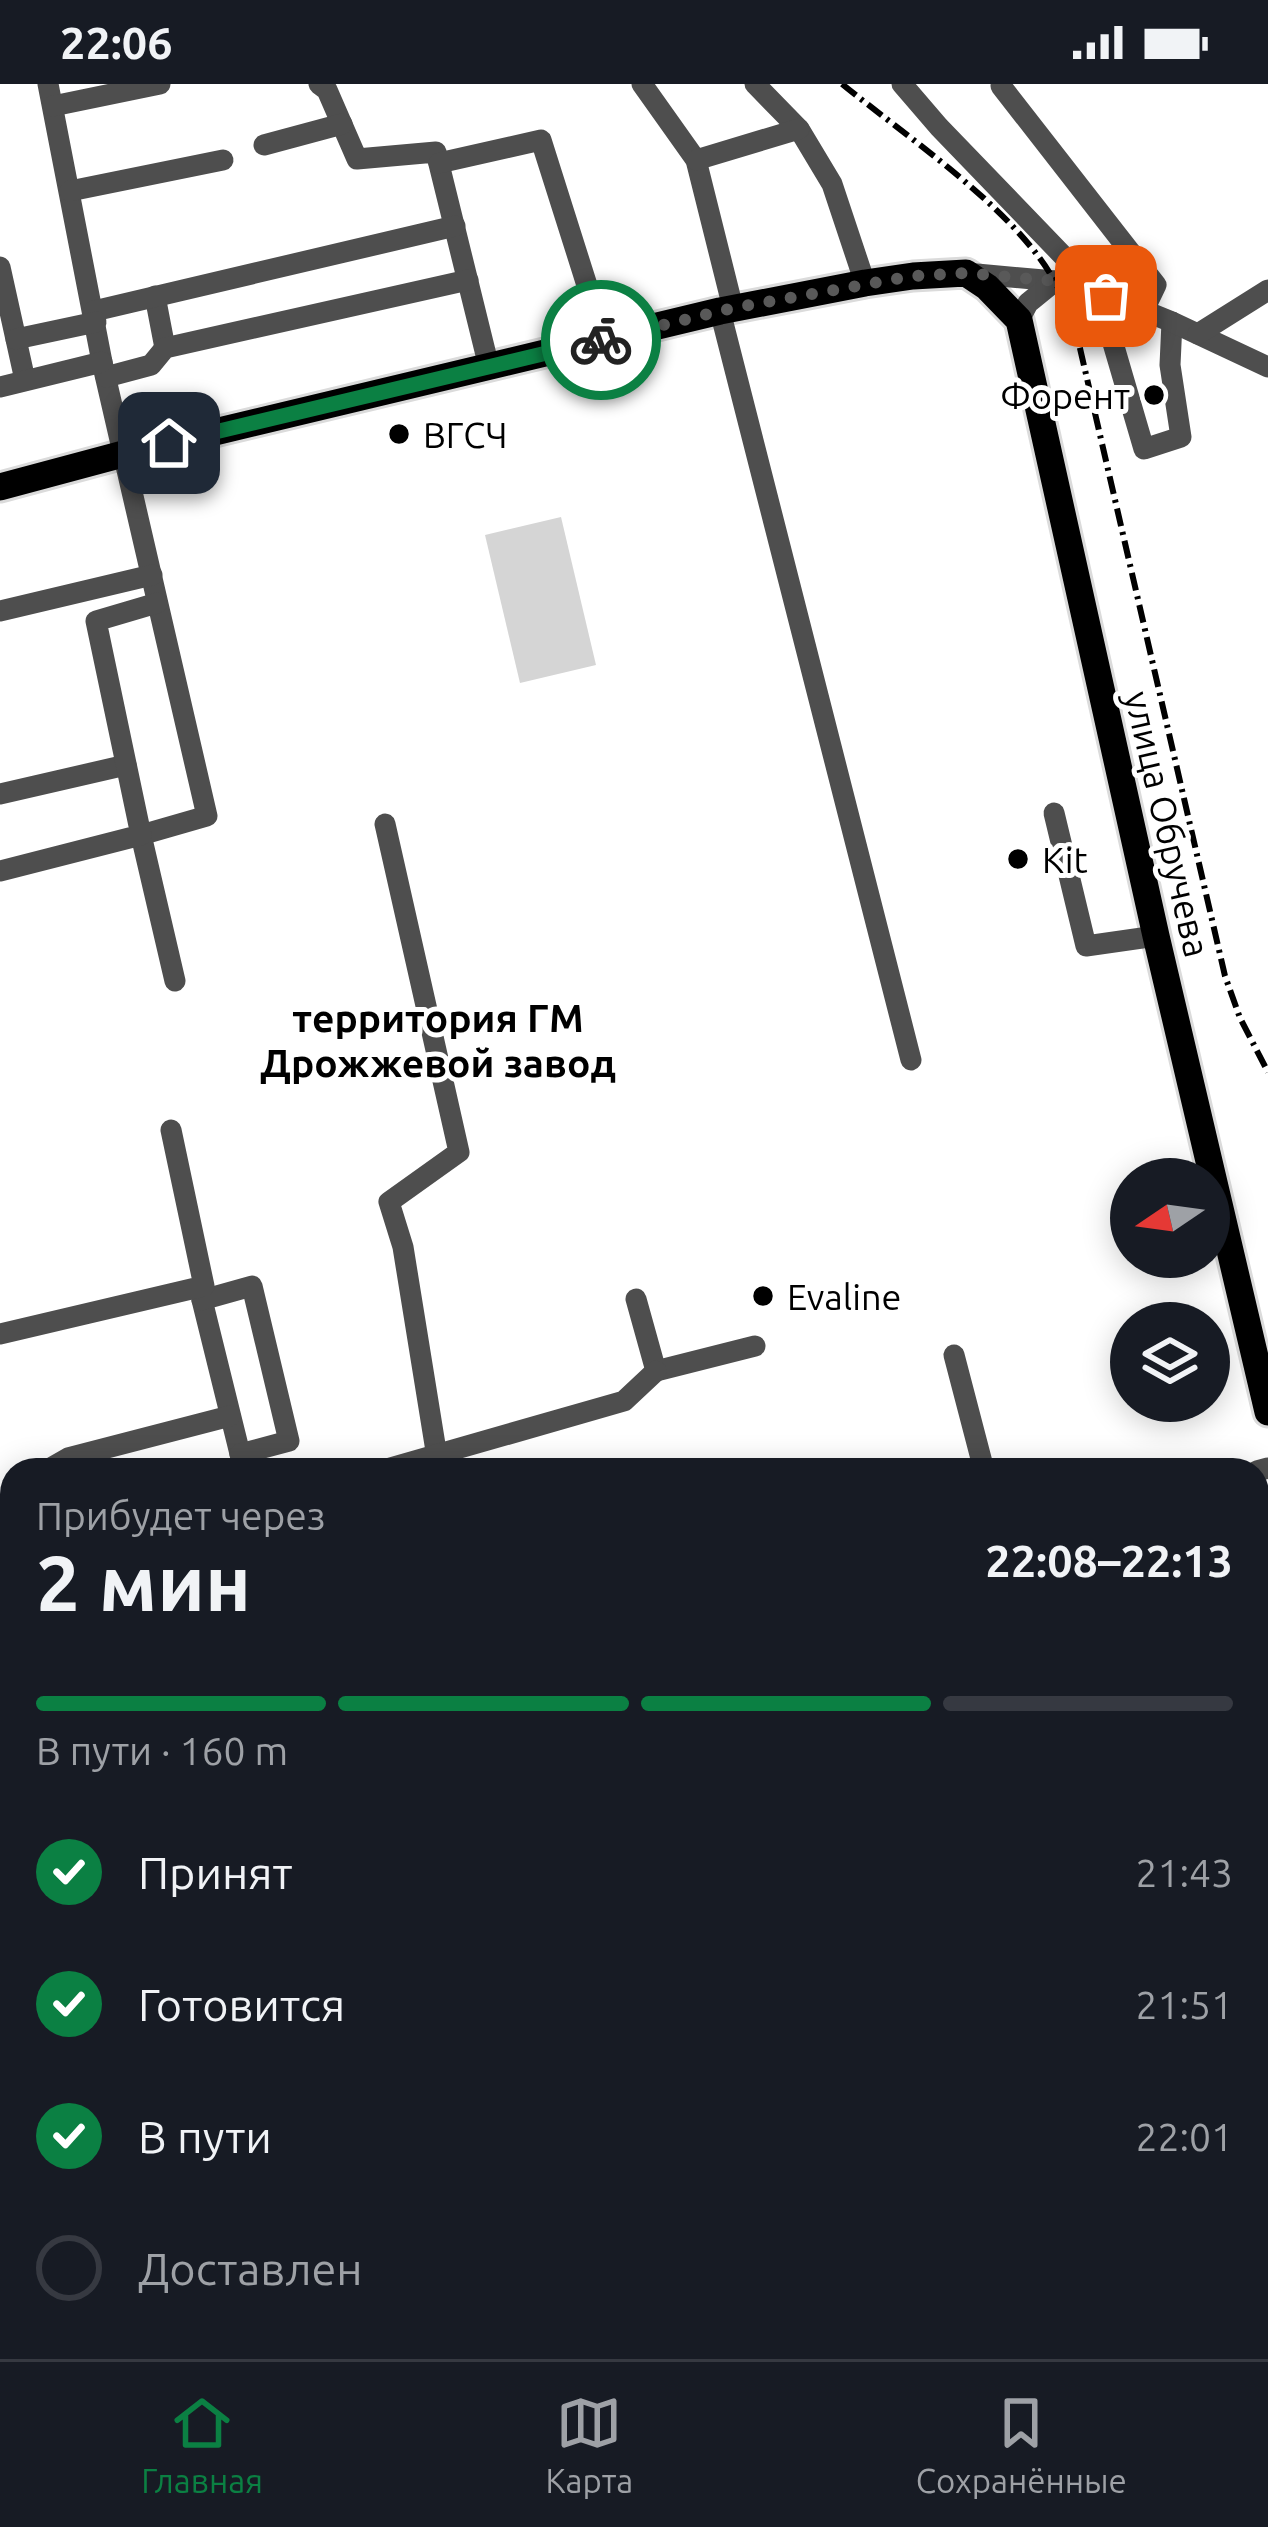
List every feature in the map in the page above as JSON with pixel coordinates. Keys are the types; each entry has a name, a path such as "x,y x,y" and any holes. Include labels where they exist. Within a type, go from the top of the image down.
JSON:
{"main road":[{"path":"0,487 726,310 913,276 966,273 987,286 1019,320"},
{"name":"улица Обручева","path":"1019,320 1268,1412"}],"street":[{"path":"0,871 207,816 104,370 51,95 160,84"},
{"path":"320,84 357,159 436,152 489,367"},
{"path":"641,84 696,160 726,310 911,1060"},
{"path":"755,84 799,128 832,184 865,284"},
{"path":"902,84 1098,292 1144,449 1181,437 1170,365 1172,322"},
{"path":"1001,86 1156,285 1144,310"},
{"path":"264,145 342,124"},
{"path":"696,160 799,128"},
{"path":"439,163 541,140 604,339"},
{"path":"70,191 223,160"},
{"path":"16,339 155,296 454,226"},
{"path":"0,267 25,380"},
{"path":"966,273 1055,281 1098,292 1268,367"},
{"path":"0,387 151,364 165,348 468,280"},
{"path":"1019,320 1028,303 1055,281"},
{"path":"1198,334 1268,290"},
{"path":"155,296 165,348"},
{"path":"0,610 152,575"},
{"path":"157,602 96,621 176,981"},
{"path":"0,794 126,765"},
{"path":"1054,813 1086,946 1156,936"},
{"path":"385,824 459,1152 389,1202 403,1246 436,1456"},
{"path":"171,1130 241,1458"},
{"path":"0,1334 252,1286 289,1441 251,1458"},
{"path":"637,1299 656,1371"},
{"path":"428,1458 624,1402 656,1371 755,1346"},
{"path":"954,1355 981,1458"},
{"path":"68,1458 230,1416"}],"shaded area":[{"path":"561,517 596,665 520,683 485,535"}],"railway":[{"path":"842,84 988,202 1037,255 1062,297 1079,344 1225,976 1268,1072"}],"way so far":[{"path":"601,340 733,308 913,276 966,273 1055,281 1106,296"}],"place":[{"name":"Форент","path":"1154,395"},
{"name":"ВГСЧ","path":"399,434"},
{"name":"Kit","path":"1018,859"},
{"name":"Evaline","path":"763,1296"}],"district":[{"name":"территория ГМ Дрожжевой завод","path":"438,1040"}],"route":[{"path":"169,443 601,340"}]}
